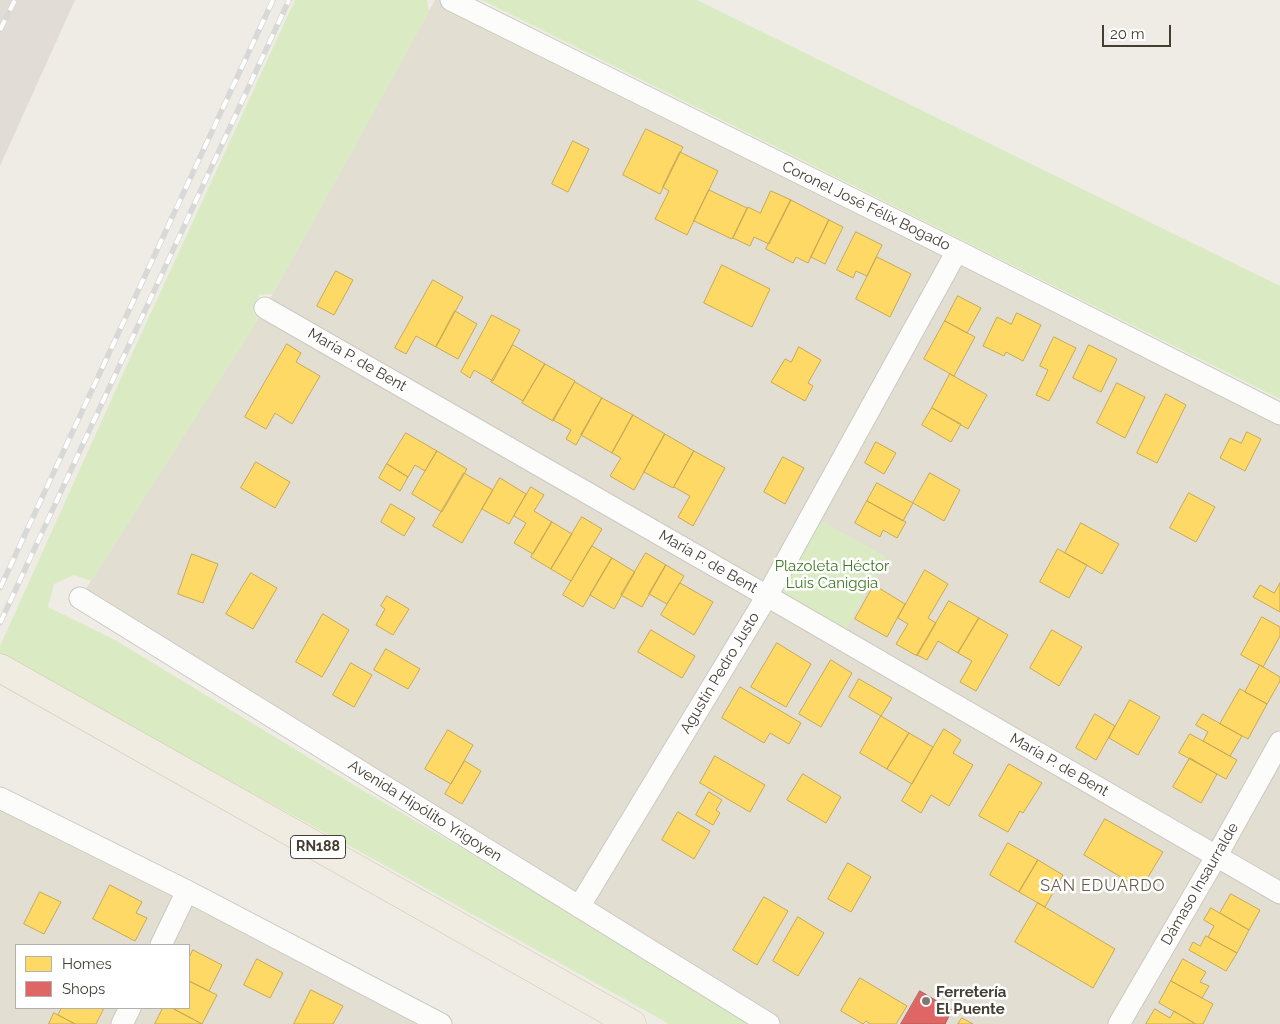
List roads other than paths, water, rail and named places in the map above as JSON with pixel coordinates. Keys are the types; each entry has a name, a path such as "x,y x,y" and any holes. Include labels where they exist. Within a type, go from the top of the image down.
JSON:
{"main road":[{"name":"RN188","path":"2,669 632,1024"}],"street":[{"name":"Coronel José Félix Bogado","path":"451,0 957,251 1280,414"},
{"name":"Agustín Pedro Justo","path":"579,906 767,596 957,251"},
{"name":"María P. de Bent","path":"265,308 1280,893"},
{"name":"Avenida Hipólito Yrigoyen","path":"80,598 769,1024"},
{"name":"Dámaso Insaurralde","path":"1119,1024 1280,742"},
{"path":"0,798 187,892 441,1024"},
{"path":"161,944 187,892"},
{"path":"122,1024 130,1009"}],"railway":[{"path":"0,30 15,0"},
{"path":"0,588 273,0"},
{"path":"0,623 289,0"}],"place":[{"name":"Ferretería El Puente","path":"926,1001"}],"district":[{"name":"SAN EDUARDO","path":"1103,886"}],"park label":[{"name":"Plazoleta Héctor Luis Caniggia","path":"832,574"}]}
